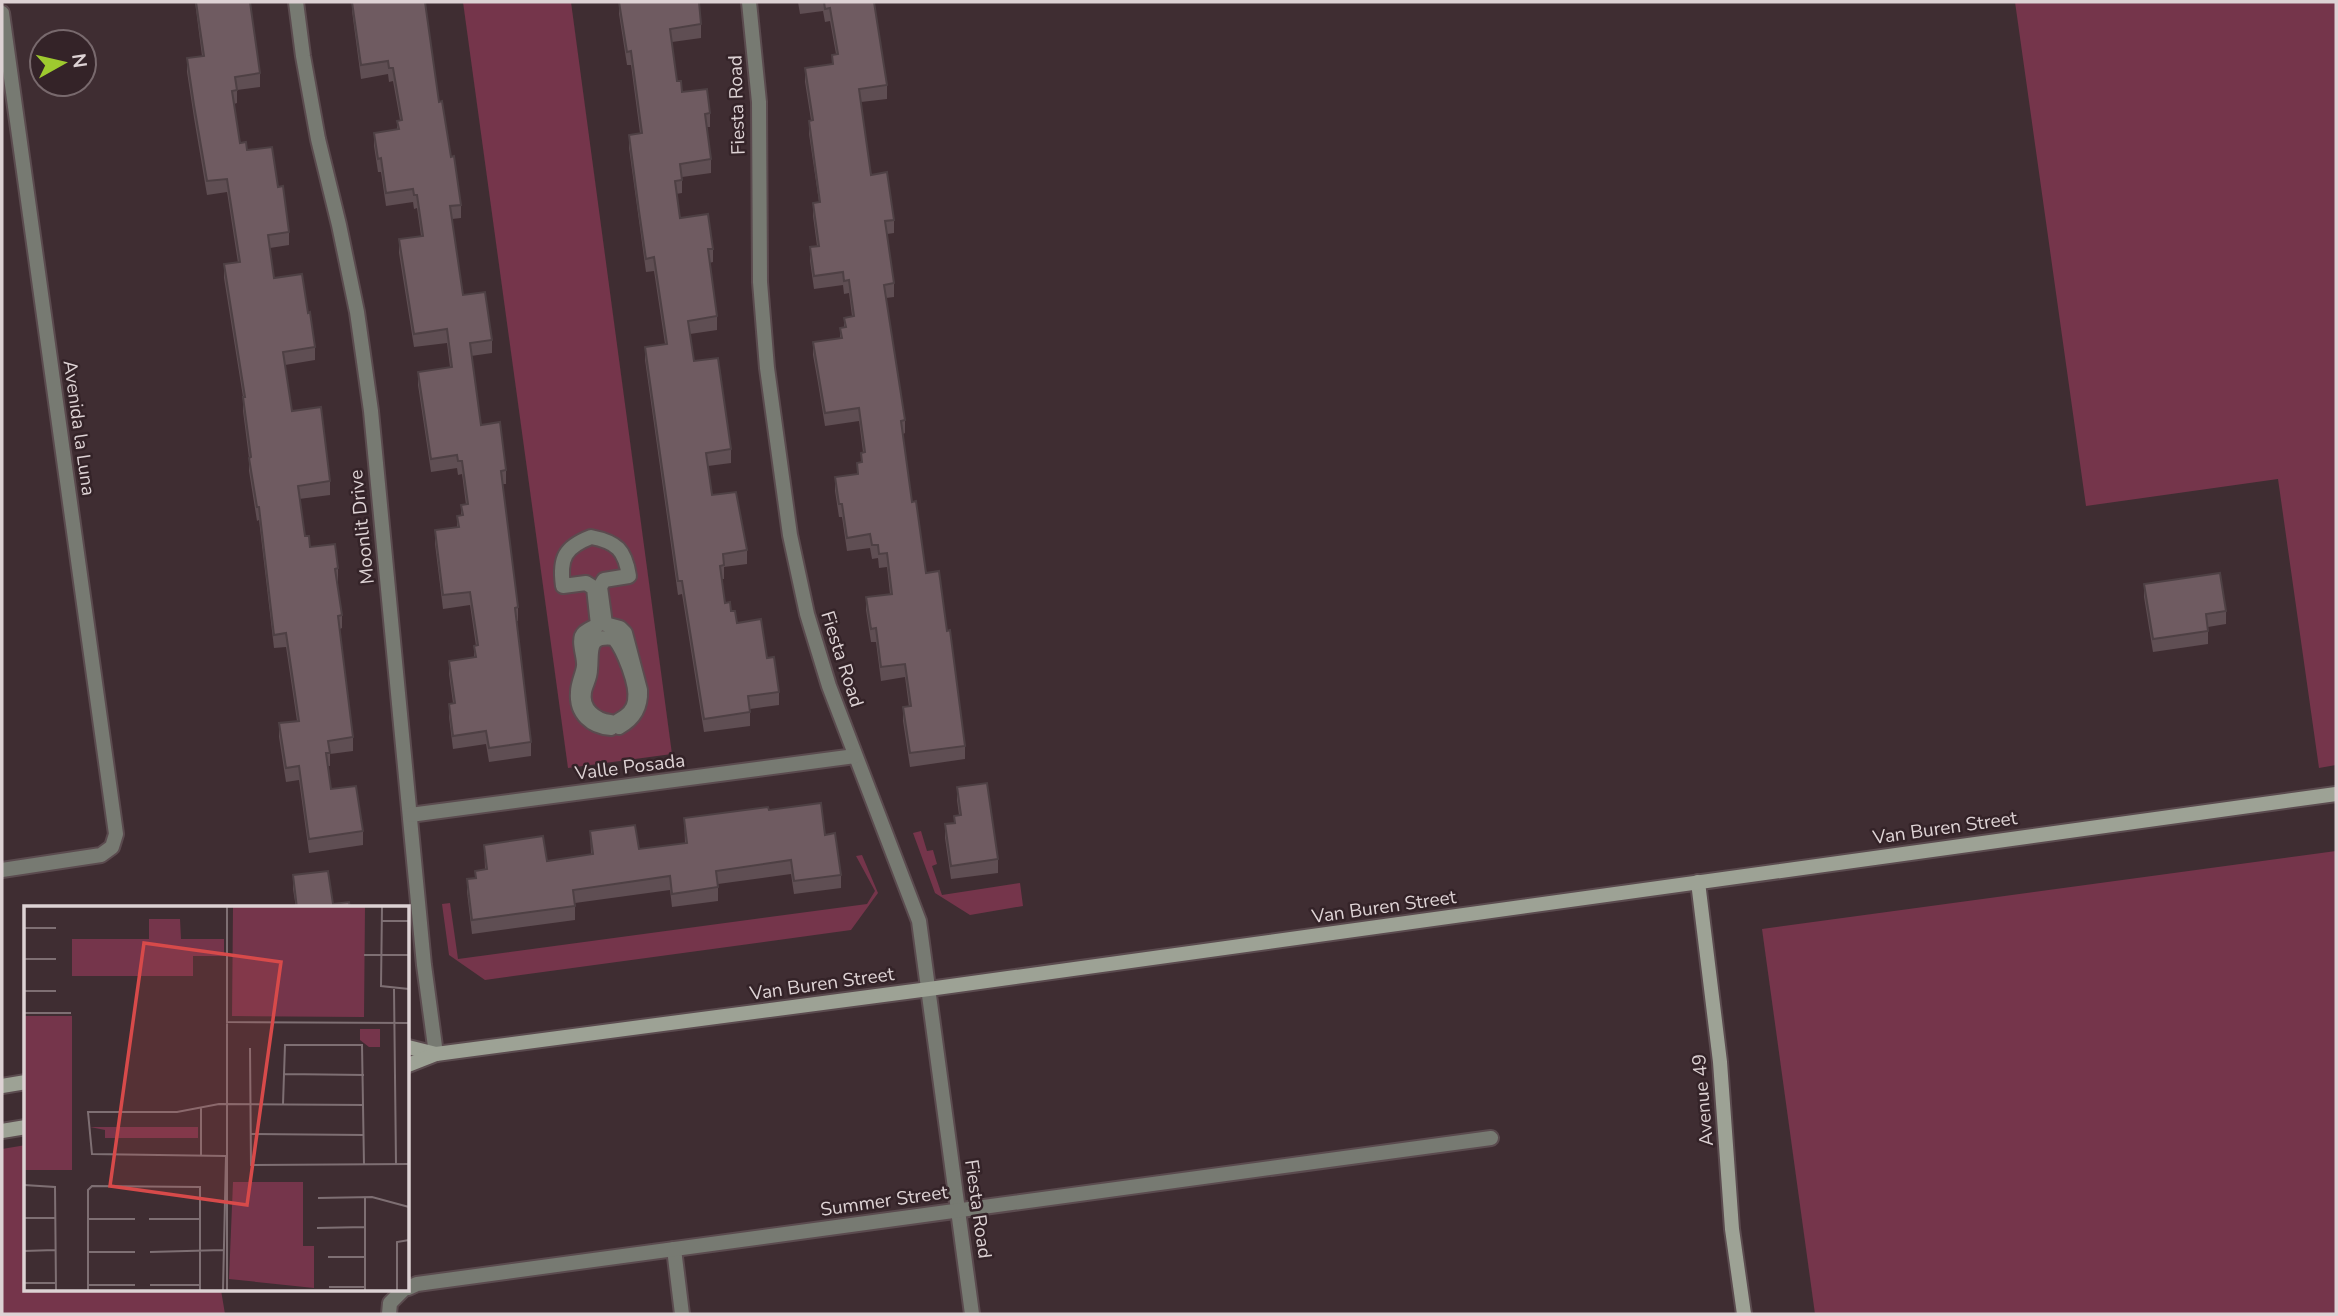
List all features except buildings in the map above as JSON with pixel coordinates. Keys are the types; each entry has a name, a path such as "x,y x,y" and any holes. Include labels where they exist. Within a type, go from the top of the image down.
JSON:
{"street":[{"name":"Moonlit Drive","path":"296,2 318,139 340,225 359,324 370,411 424,965 436,1054"},
{"name":"Fiesta Road","path":"749,2 759,102 760,282 777,455 790,535 807,614 829,686 919,921 972,1314"},
{"name":"Avenida la Luna","path":"2,13 116,835 112,848 101,855 2,870"},
{"path":"591,537 607,540 620,549 627,562 629,576 604,580 600,587 605,624 620,628 625,633 640,690 638,710 619,727 618,721 626,717 636,699 628,664 614,638 603,637 594,642 589,650 590,659 590,672 583,693 587,711 610,722 611,728 589,721 578,700 584,662 581,638 584,633 598,625 594,588 586,583 563,586 561,571 564,557 575,544 591,537"},
{"name":"Valle Posada","path":"410,815 855,756"},
{"name":"Van Buren Street","path":"410,1064 436,1054 929,989 2336,794"},
{"name":"Avenue 49","path":"1698,882 1720,1062 1732,1229 1744,1314"},
{"name":"Van Buren Street","path":"410,1048 436,1054"},
{"path":"2,1086 24,1082"},
{"path":"2,1131 24,1127"},
{"name":"Summer Street","path":"410,1287 1491,1138"},
{"path":"674,1249 682,1314"},
{"name":"Summer Street","path":"390,1308 403,1292"}],"shaded area":[{"path":"463,2 571,2 672,754 568,768"},
{"path":"2015,2 2336,2 2336,765 2319,768 2278,479 2086,506"},
{"path":"921,831 927,851 933,850 937,864 932,866 942,895 1020,883 1023,906 970,915 935,893 913,833"},
{"path":"2336,851 2336,1314 1815,1314 1762,929"},
{"path":"862,855 878,893 851,930 485,980 449,955 442,904 450,903 458,959 867,904 875,891 856,856"},
{"path":"24,1145 24,1292 221,1292 225,1314 2,1314 2,1149"}]}
